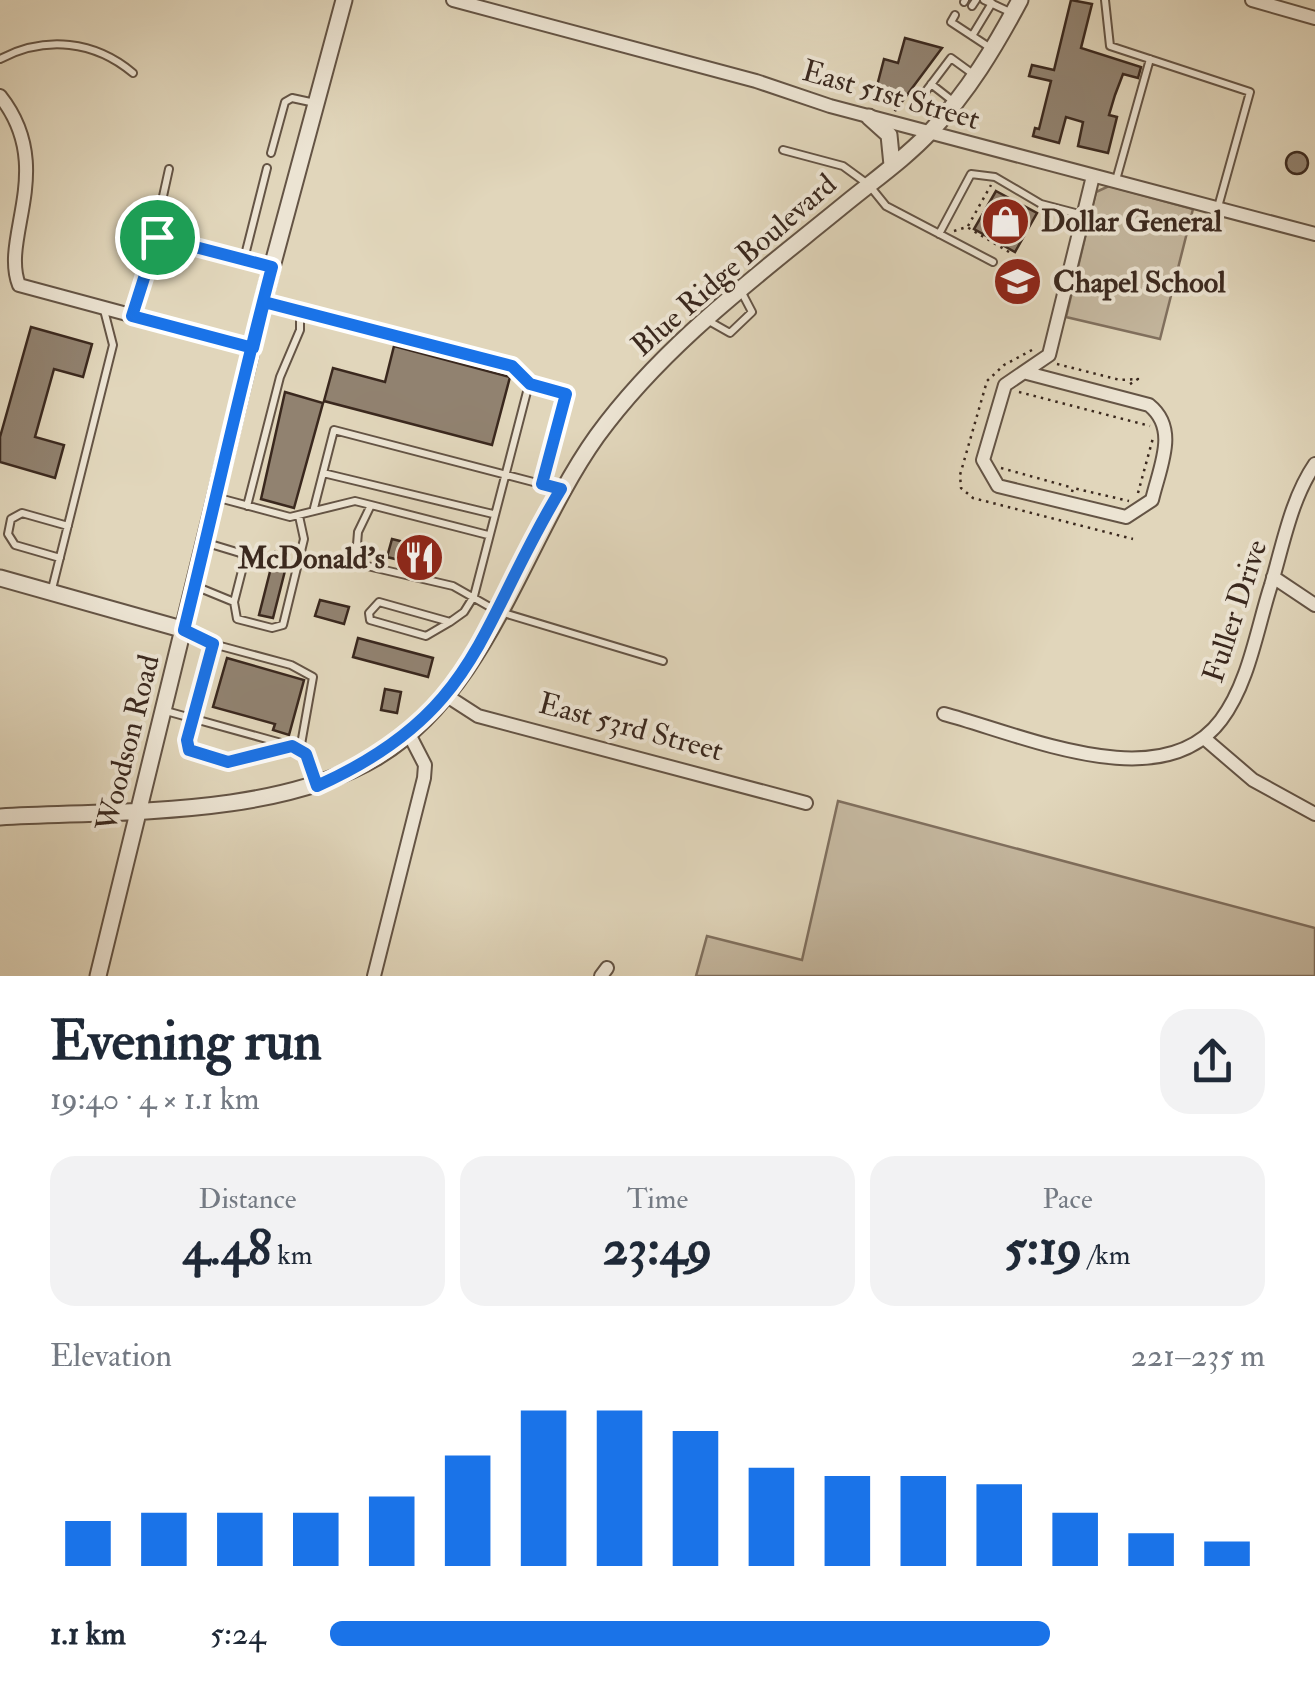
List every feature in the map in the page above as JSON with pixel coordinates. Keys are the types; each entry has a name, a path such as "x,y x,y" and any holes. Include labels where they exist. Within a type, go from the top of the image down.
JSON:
{"street":[{"name":"Woodson Road","path":"98,976 272,267 344,0"},
{"name":"East 51st Street","path":"454,0 756,81 869,117 1315,234"},
{"path":"1252,0 1271,2 1315,18"},
{"name":"Blue Ridge Boulevard","path":"0,818 258,800 317,786 378,756 410,734 447,696 561,489 634,389 706,319 930,133 976,76 1017,7"},
{"path":"0,96 21,134 24,164 3,254 6,272 19,285 253,348"},
{"path":"869,117 889,135 892,165"},
{"path":"1026,372 1149,405 1164,417 1168,433 1152,500 1126,516 998,486 983,460 998,396 1005,385 1049,355 1094,176"},
{"name":"Fuller Drive","path":"944,714 1122,761 1168,756 1204,738 1222,720 1239,690 1295,503 1315,464"},
{"path":"1273,577 1315,604"},
{"path":"0,578 184,630"},
{"name":"East 53rd Street","path":"447,696 478,716 806,803"},
{"path":"374,976 424,778 425,765 410,734"},
{"path":"1204,738 1253,780 1315,814"}],"lane":[{"path":"1105,0 1110,46 1250,92 1218,208"},
{"path":"972,36 988,2 1017,7"},
{"path":"959,20 972,36 992,49"},
{"path":"0,59 12,52 79,43 110,54 133,73"},
{"path":"923,95 952,58 976,76"},
{"path":"1116,182 1150,59"},
{"path":"931,84 955,102"},
{"path":"270,153 288,99 316,103"},
{"path":"783,150 843,166 869,184 886,206 992,262"},
{"path":"244,260 266,168"},
{"path":"132,316 170,170"},
{"path":"939,234 970,174 994,176 1041,204 1084,216"},
{"path":"154,237 272,267"},
{"path":"706,319 730,333 752,312 741,290"},
{"path":"264,302 512,366 530,384 566,394 542,484"},
{"path":"52,592 113,345 104,309"},
{"path":"248,506 280,376 300,330 300,313"},
{"path":"450,622 379,602 369,613 370,620 426,636 450,622 464,612 474,596 503,472 530,384"},
{"path":"314,508 334,430 561,489"},
{"path":"322,473 493,514"},
{"path":"216,498 299,516 314,508 355,500 488,535"},
{"path":"371,505 358,532 356,557 363,565 454,586 497,611 663,661"},
{"path":"10,540 11,518 22,513 68,526"},
{"path":"206,542 240,553 245,560 234,602 237,619 272,628 282,625 304,540 299,516"},
{"path":"0,543 10,540 60,558"},
{"path":"195,586 234,602"},
{"path":"184,630 213,644 292,665 312,677 296,748"},
{"path":"213,644 192,717 189,750 228,762 296,748"},
{"path":"165,710 296,748 306,754 317,786"}],"path":[{"path":"967,227 992,184"},
{"path":"954,230 967,227 1010,252"},
{"path":"1034,350 991,375 960,475 964,492 1133,539"},
{"path":"1052,361 1120,380 1138,378 1127,386"},
{"path":"996,459 1008,472 1073,488 1133,500 1140,488 1152,428 1141,420 1024,392 1014,396"},
{"path":"974,421 985,424"},
{"path":"1070,498 1073,488"},
{"path":"1065,522 1068,510"}],"shaded area":[{"path":"1109,186 1193,209 1160,339 1066,317 1096,192"},
{"path":"838,801 1315,928 1315,976 696,976 707,936 802,960"}],"building":[{"path":"1071,0 1092,4 1081,48 1141,67 1138,78 1123,74 1109,115 1117,117 1108,153 1078,146 1083,122 1066,117 1059,143 1033,136 1035,128 1039,129 1051,81 1029,76 1032,65 1054,70"},
{"path":"905,38 942,48 895,111 899,92 879,87 878,82 884,59 898,63"},
{"path":"1297,152 1305,155 1305,171 1297,174 1289,171 1286,163 1289,155"},
{"name":"Dollar General","path":"996,191 1037,213 1015,252 974,229"},
{"path":"31,327 92,344 83,377 54,369 35,437 64,445 55,478 0,462 0,437"},
{"path":"394,346 510,377 492,445 324,401 333,368 385,382"},
{"path":"285,392 323,403 294,508 261,499"},
{"path":"392,539 436,550 432,568 387,557"},
{"path":"275,552 289,555 273,618 259,615"},
{"path":"320,600 349,607 344,624 315,616"},
{"path":"358,638 433,658 428,677 353,657"},
{"path":"227,658 304,680 289,735 273,730 275,724 213,707"},
{"path":"385,689 401,692 397,713 381,710"}],"place":[{"name":"Dollar General","path":"1006,221"},
{"name":"Chapel School","path":"1018,282"},
{"name":"McDonald's","path":"420,558"}],"route":[{"path":"157,237 132,316 253,348 264,302 512,366 530,384 566,394 542,484 561,489 462,677 410,734 378,756 317,786 306,754 292,746 248,761 228,762 189,750 187,740 213,644 184,630 235,423 253,348 264,302 270,278 272,267 157,237"}]}
